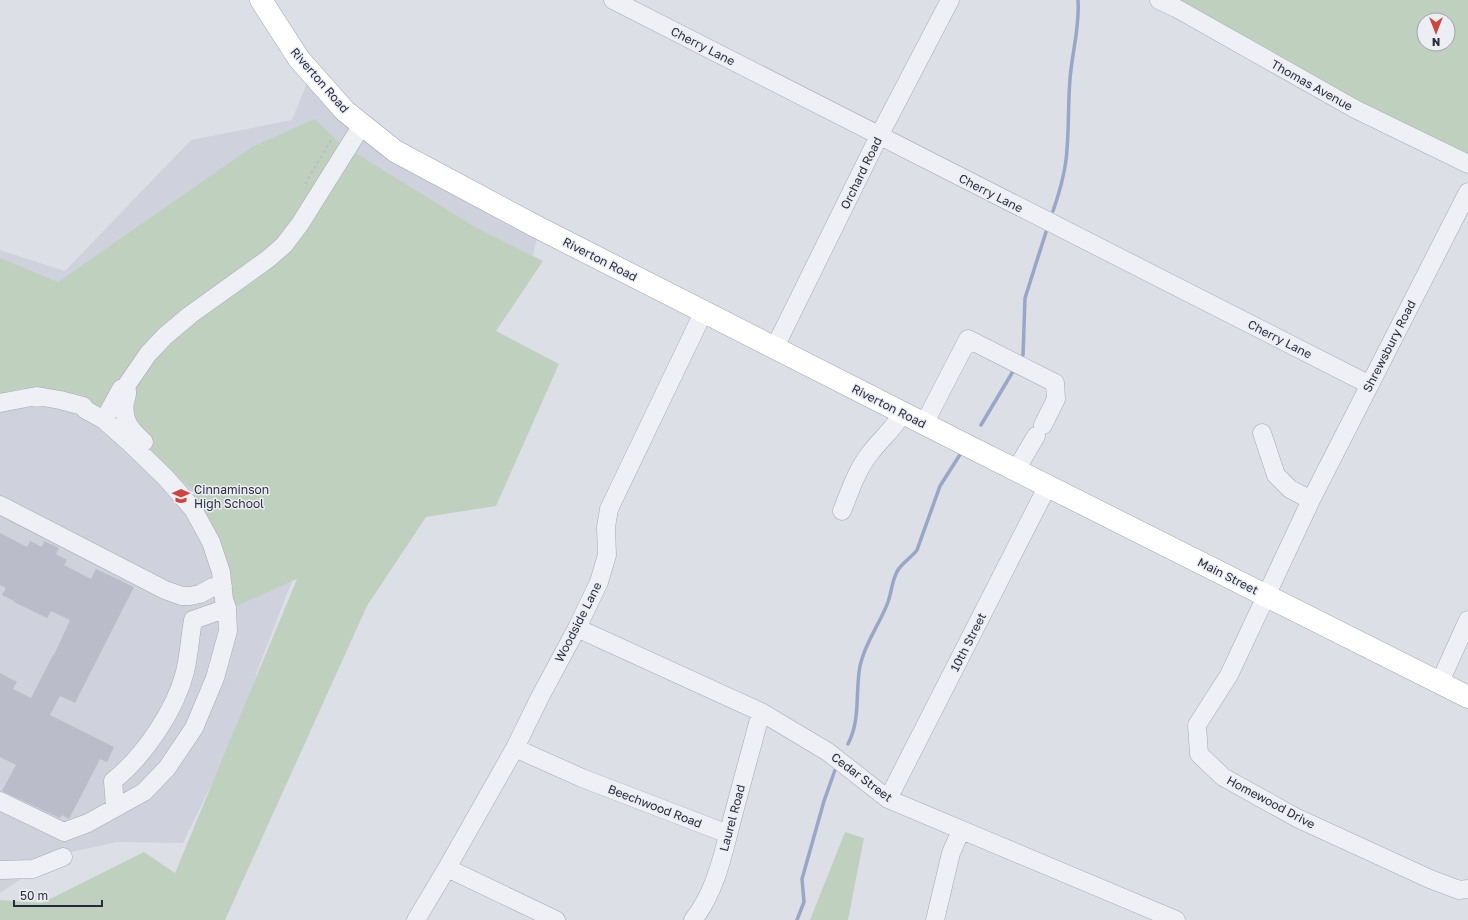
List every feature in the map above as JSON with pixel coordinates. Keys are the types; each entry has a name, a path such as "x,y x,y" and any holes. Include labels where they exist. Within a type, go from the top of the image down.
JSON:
{"main road":[{"name":"Riverton Road","path":"261,0 299,59 345,111 395,151 539,228 988,456"},
{"name":"Main Street","path":"988,456 1468,697"}],"street":[{"name":"Cherry Lane","path":"613,0 1370,385"},
{"name":"Orchard Road","path":"775,347 879,136 950,0"},
{"name":"Thomas Avenue","path":"1159,0 1176,8 1356,109 1468,164"},
{"path":"107,423 124,388 148,354 165,336 190,315 268,259 284,245 300,224 362,125"},
{"name":"Shrewsbury Road","path":"1266,595 1311,500 1468,192"},
{"name":"Woodside Lane","path":"416,920 515,748 599,582 607,555 606,527 609,509 704,311"},
{"path":"924,424 968,339 1055,383 1056,399 1040,430 1016,470"},
{"path":"83,406 87,403 100,403 124,388"},
{"path":"0,801 64,832 88,823 144,792 167,768 194,728 215,678 228,631 221,572 211,542 179,477 159,454 130,428 125,412 125,402 128,393 124,388"},
{"path":"0,402 37,396 83,406 86,410 107,423 149,460 194,509"},
{"path":"842,511 864,461 871,451 897,423 903,413"},
{"path":"1262,434 1276,475 1290,489 1311,500"},
{"name":"10th Street","path":"888,799 1048,485"},
{"path":"0,505 165,590 182,596 190,596 200,594 213,587 223,587"},
{"name":"Homewood Drive","path":"1266,595 1229,675 1197,725 1199,754 1223,777 1298,818 1430,879 1459,890 1468,890"},
{"path":"115,807 113,781 127,770 153,736 165,720 177,696 185,672 193,620 226,608"},
{"path":"1440,682 1468,620"},
{"name":"Cedar Street","path":"577,628 761,712 828,752 888,799 1176,920"},
{"name":"Laurel Road","path":"693,920 703,907 711,892 761,712"},
{"name":"Beechwood Road","path":"515,748 582,778 728,834"},
{"path":"935,920 951,853 961,830"},
{"path":"0,870 33,869 63,858"},
{"path":"447,868 556,920"}],"path":[{"path":"306,184 330,140"}],"shaded area":[{"name":"Cinnaminson High School","path":"311,73 345,111 539,228 532,261 296,571 257,671 248,709 183,843 117,842 57,855 0,893 0,250 65,271 191,140 292,120"}],"green space":[{"path":"1149,0 1468,0 1468,164"},
{"path":"315,119 341,144 475,227 543,261 496,331 559,364 496,506 426,517 367,606 225,920 0,920 0,900 42,903 144,852 175,873 297,579 232,608 194,491 83,395 23,388 0,394 0,258 58,282 252,147"},
{"path":"845,832 864,838 848,920 810,920"}],"building":[{"path":"0,533 27,547 30,541 42,547 44,541 59,548 56,554 67,560 64,565 91,579 96,569 134,587 75,703 60,696 50,715 114,747 107,762 100,759 69,819 62,815 60,818 2,791 16,765 0,757 0,673 17,682 13,689 31,698 54,655 70,620 51,611 47,618 2,595 6,588 0,585"}],"waterway":[{"path":"1053,211 1062,180 1066,157 1070,79 1077,30 1078,0"},
{"path":"1020,359 1023,355 1025,298 1046,232"},
{"path":"981,425 1015,368"},
{"path":"848,744 855,725 860,666 865,649 888,602 896,574 902,565 917,550 940,486 961,453"},
{"path":"797,920 804,902 802,879 824,801 835,770"}],"place":[{"name":"Cinnaminson High School","path":"181,496"}]}
